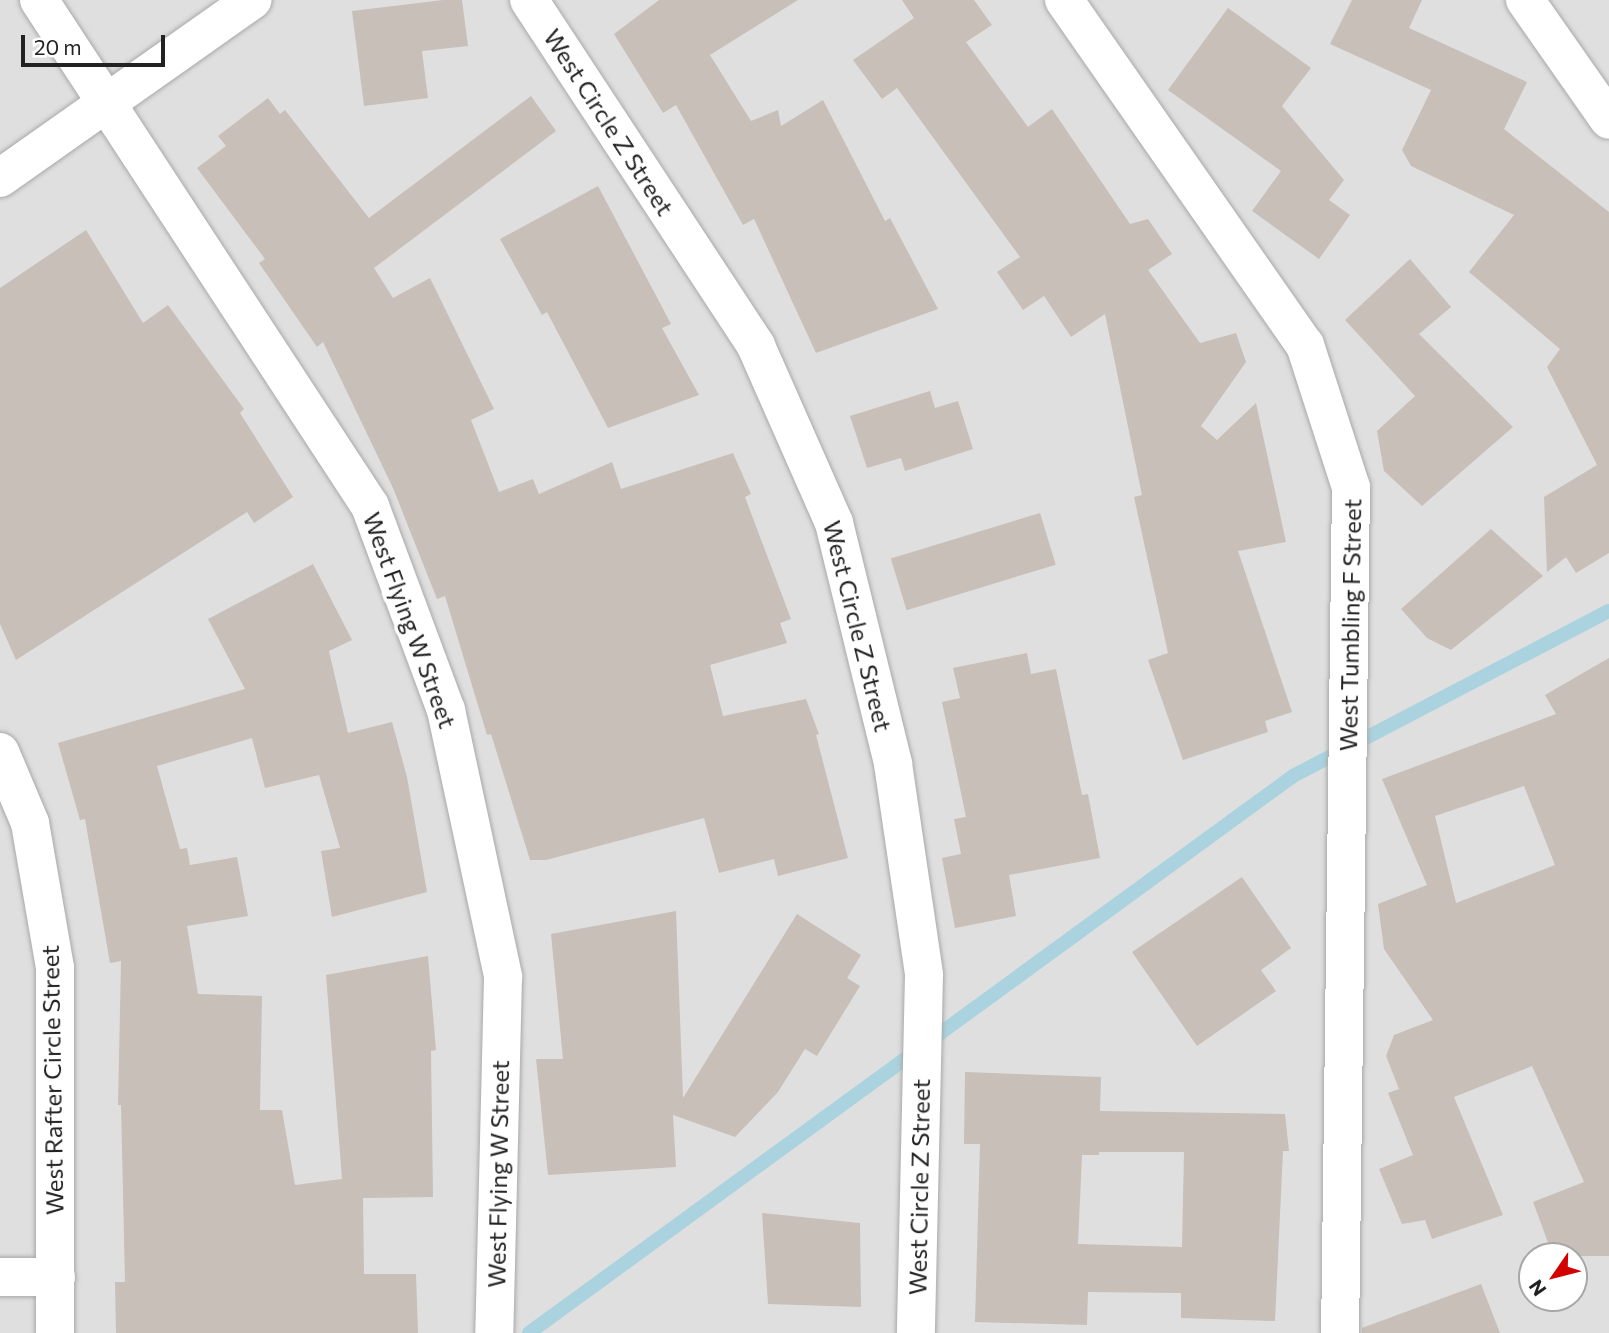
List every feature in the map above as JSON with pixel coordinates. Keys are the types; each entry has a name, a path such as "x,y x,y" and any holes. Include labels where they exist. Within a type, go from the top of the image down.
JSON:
{"street":[{"name":"West Flying W Street","path":"39,0 107,100 370,506 446,710 503,977 494,1333"},
{"path":"0,178 107,100 253,0"},
{"name":"West Circle Z Street","path":"529,0 756,346 834,523 893,764 924,975 916,1333"},
{"name":"West Tumbling F Street","path":"1064,0 1305,345 1351,487 1340,1333"},
{"path":"1525,0 1609,120"},
{"name":"West Rafter Circle Street","path":"0,752 30,823 55,968 55,1333"},
{"path":"0,1277 56,1278"}],"shaded area":[{"path":"0,0 1609,0 1609,1333 0,1333"}],"building":[{"path":"462,0 468,46 422,51 428,98 364,106 352,11"},
{"path":"659,0 798,0 710,55 751,121 778,110 781,126 823,100 885,221 890,218 938,309 816,353 754,219 743,225 676,105 663,113 614,34"},
{"path":"902,0 974,0 992,25 966,42 1028,127 1052,109 1130,224 1148,219 1172,254 1148,270 1200,343 1236,333 1246,362 1201,426 1217,440 1256,403 1286,542 1238,551 1292,712 1265,721 1268,732 1183,760 1148,660 1168,653 1134,497 1142,495 1105,314 1071,337 1044,296 1023,310 997,272 1020,257 897,88 882,99 853,60 914,18"},
{"path":"1352,0 1422,0 1409,28 1527,82 1504,129 1609,212 1609,553 1576,573 1566,557 1547,572 1544,497 1597,465 1547,367 1560,349 1469,272 1514,215 1411,166 1402,150 1431,90 1330,44"},
{"path":"1228,8 1311,68 1282,106 1344,180 1329,200 1350,215 1319,259 1252,211 1281,171 1168,90"},
{"path":"531,96 556,131 374,268 393,298 430,278 494,409 471,420 499,492 533,479 539,494 612,462 621,489 733,453 751,494 745,497 791,619 780,623 787,643 710,665 723,716 806,699 819,734 816,735 848,858 778,876 774,859 719,873 704,818 546,860 530,860 491,734 487,735 445,596 437,599 393,488 323,342 317,347 259,263 265,259 197,168 226,146 218,136 268,98 280,114 285,110 369,218"},
{"path":"598,186 671,324 662,328 699,395 608,428 547,312 542,315 500,239"},
{"path":"86,230 143,323 168,305 244,409 240,413 293,497 254,523 247,512 16,660 0,624 0,288"},
{"path":"1410,259 1451,307 1419,334 1513,427 1422,506 1384,471 1377,431 1415,396 1345,320"},
{"path":"930,391 935,408 958,401 973,449 905,471 901,458 867,468 850,416"},
{"path":"1040,513 1056,565 907,610 891,559"},
{"path":"1491,529 1543,576 1451,650 1427,638 1401,609"},
{"path":"313,564 352,640 329,651 348,733 392,722 407,777 427,892 332,917 321,851 340,848 319,775 265,788 252,738 157,766 180,849 187,848 190,865 237,857 248,916 187,926 198,994 262,996 260,1110 282,1110 295,1185 342,1179 326,975 428,956 436,1050 431,1051 433,1197 363,1198 364,1274 416,1274 418,1333 116,1333 115,1282 125,1282 121,1105 118,1105 121,961 110,963 85,819 80,820 58,743 245,689 208,619"},
{"path":"1027,653 1031,674 1056,669 1082,795 1088,794 1100,858 1009,875 1016,916 955,928 942,858 961,854 954,819 966,817 942,702 960,698 953,668"},
{"path":"1609,658 1609,1256 1588,1256 1588,1242 1548,1242 1533,1202 1584,1182 1532,1066 1454,1097 1503,1215 1432,1239 1425,1220 1402,1224 1379,1169 1413,1155 1388,1093 1399,1089 1386,1056 1394,1035 1433,1020 1384,949 1378,904 1427,885 1382,779 1556,714 1545,695","holes":["1524,786 1555,865 1456,903 1435,816"]},
{"path":"1242,877 1291,948 1261,970 1276,991 1197,1046 1132,952"},
{"path":"676,911 683,1098 797,914 861,955 847,978 860,986 817,1056 805,1049 778,1092 735,1137 673,1115 676,1167 548,1175 536,1059 563,1059 551,934"},
{"path":"965,1072 1101,1077 1100,1111 1285,1114 1289,1151 1283,1151 1275,1321 1181,1318 1181,1293 1088,1292 1087,1325 975,1322 980,1144 964,1144","holes":["1099,1152 1184,1152 1182,1247 1078,1244 1082,1155 1099,1155"]},
{"path":"762,1213 860,1223 861,1307 768,1304"},
{"path":"1481,1284 1500,1333 1362,1333 1362,1328"}],"waterway":[{"path":"529,1333 1293,776 1609,611"}]}
